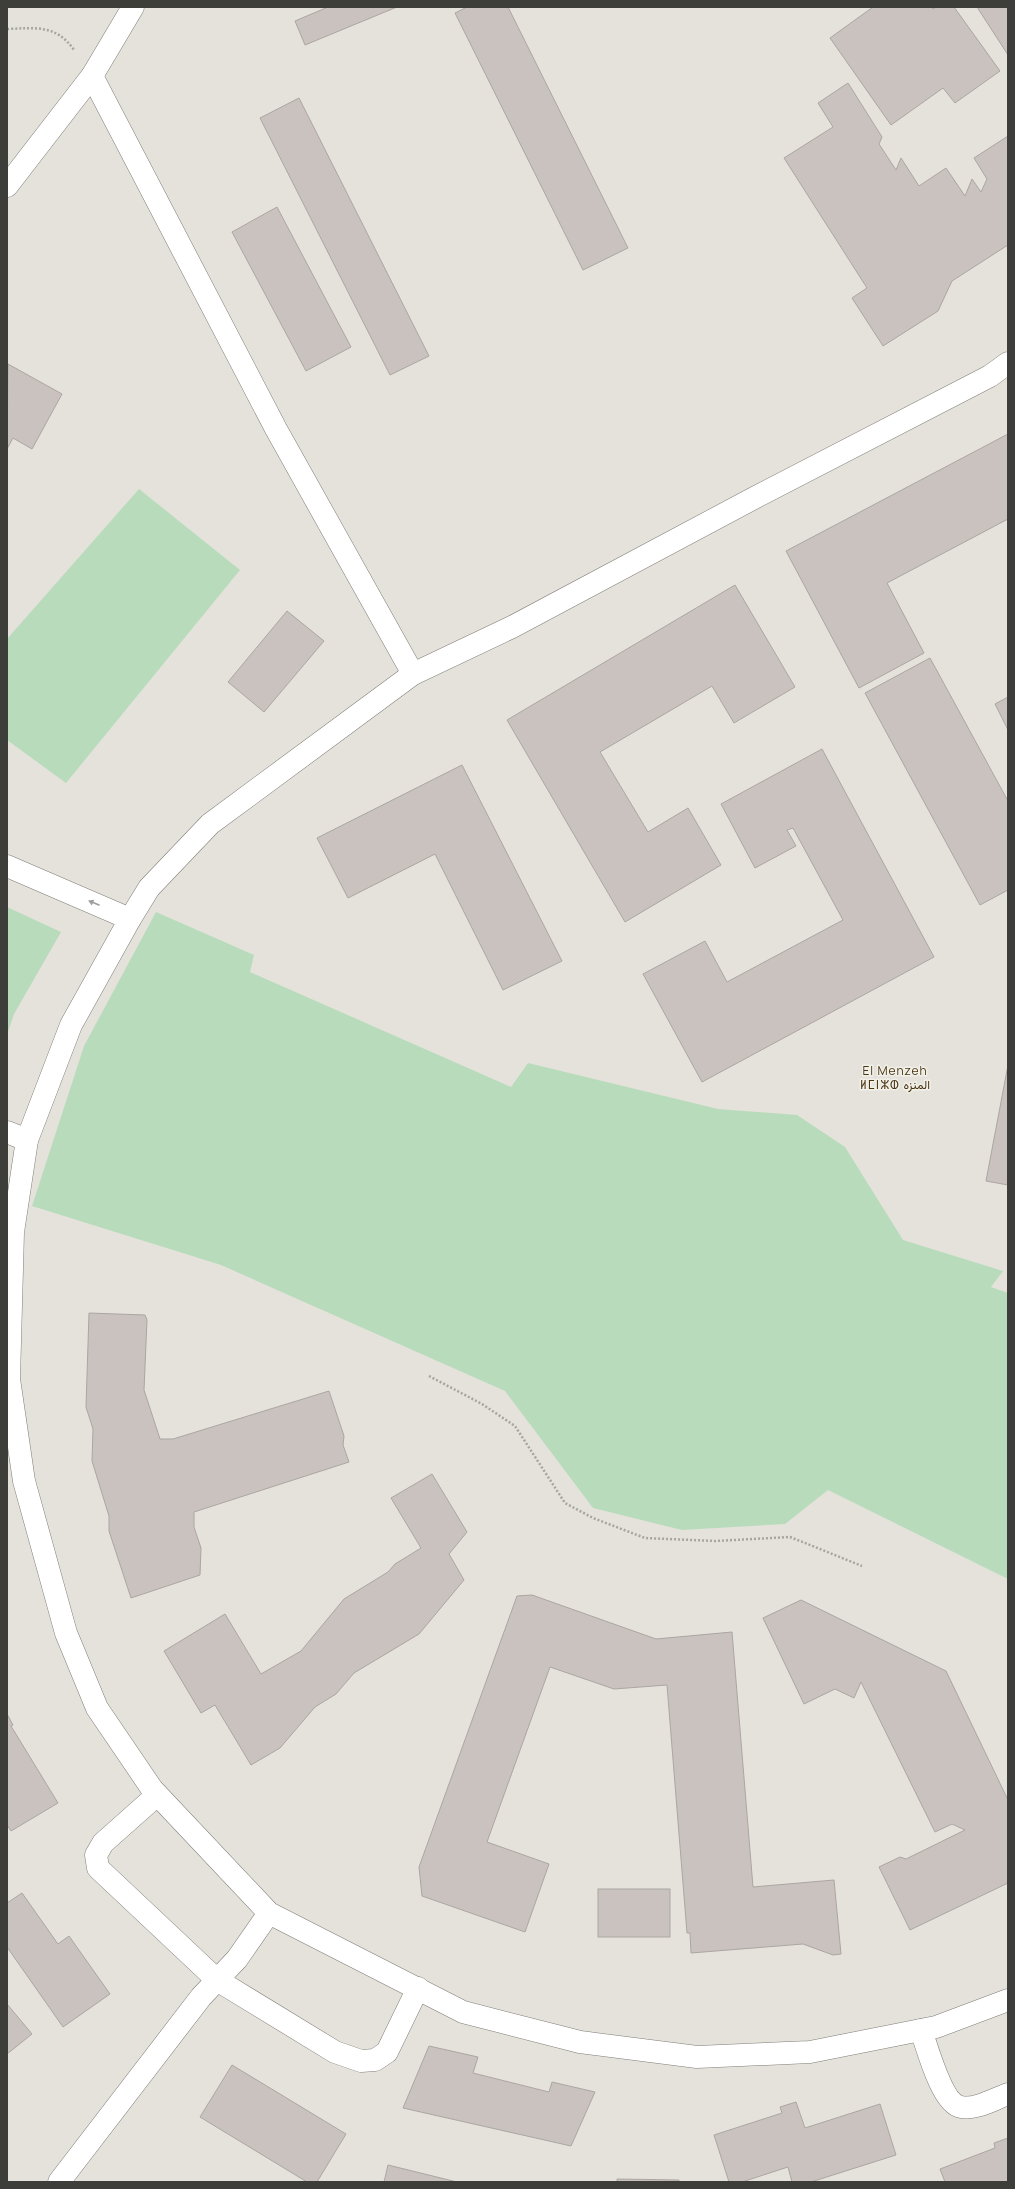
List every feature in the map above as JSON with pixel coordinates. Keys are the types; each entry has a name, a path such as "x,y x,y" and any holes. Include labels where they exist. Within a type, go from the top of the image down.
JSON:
{"street":[{"path":"7,186 92,76 133,7"},
{"path":"92,76 276,429 413,674"},
{"path":"1008,363 990,376 756,497 512,627 413,674 210,824 149,888 130,919 71,1025 27,1140 13,1232 9,1379 24,1481 66,1633 97,1708 157,1795 269,1913 463,2012 580,2042 697,2057 810,2052 936,2027 1008,2000"},
{"path":"7,866 130,919"},
{"path":"7,1132 27,1140"},
{"path":"157,1795 103,1843 96,1855 98,1868 217,1980 335,2052 361,2060 375,2060 387,2052 418,1988"},
{"path":"59,2182 201,1997 237,1959 269,1913"},
{"path":"921,2030 943,2090 952,2102 960,2108 977,2106 1008,2094"}],"path":[{"path":"7,29 44,28 67,39 92,76"},
{"path":"429,1376 482,1404 515,1426 565,1503 593,1518 645,1538 714,1541 790,1537 862,1566"}],"green space":[{"path":"139,489 240,570 66,783 7,740 7,639"},
{"path":"7,907 61,932 14,1014 7,1035"},
{"path":"156,912 254,955 250,972 511,1087 528,1063 718,1109 797,1115 845,1147 903,1240 1003,1271 991,1287 1008,1293 1008,1579 828,1490 785,1524 682,1530 593,1508 505,1391 221,1265 32,1206 84,1046"}],"building":[{"path":"328,7 397,7 305,45 295,21"},
{"path":"467,7 508,7 628,248 583,270 455,13"},
{"path":"873,7 932,7 933,9 936,7 954,7 1000,71 955,103 943,88 891,125 830,38"},
{"path":"977,7 1008,7 1008,55"},
{"path":"848,83 882,137 879,144 896,170 901,158 919,186 946,168 965,196 972,179 981,192 987,179 974,158 1008,136 1008,245 952,281 938,311 883,346 852,298 867,288 784,158 833,127 818,103"},
{"path":"299,98 429,356 390,375 260,118"},
{"path":"277,207 351,347 306,371 232,232"},
{"path":"8,364 62,394 32,449 13,438 7,449"},
{"path":"1008,434 1008,519 887,583 924,653 859,688 786,551"},
{"path":"735,585 795,687 734,723 712,686 600,752 648,832 688,808 721,865 625,922 507,720"},
{"path":"287,611 324,641 264,712 228,682"},
{"path":"930,658 1008,801 1008,890 980,905 865,693"},
{"path":"1008,697 1008,730 995,704"},
{"path":"822,749 934,957 702,1082 643,974 705,941 727,982 843,920 793,828 787,830 796,846 755,868 721,804"},
{"path":"462,765 562,961 503,990 435,854 348,898 317,838"},
{"path":"1008,1065 1008,1185 986,1181"},
{"path":"89,1313 145,1315 147,1320 144,1390 160,1439 173,1439 329,1391 344,1436 343,1445 349,1462 194,1512 194,1527 201,1548 200,1575 131,1598 109,1531 109,1516 92,1461 93,1429 86,1407"},
{"path":"432,1474 467,1532 449,1554 464,1580 419,1634 354,1673 336,1694 315,1707 280,1748 251,1765 215,1705 201,1713 164,1651 225,1614 261,1674 301,1651 344,1599 388,1572 395,1564 421,1548 391,1498"},
{"path":"532,1595 656,1639 732,1632 753,1887 834,1880 841,1954 833,1955 803,1944 691,1953 690,1933 687,1933 667,1685 614,1689 550,1667 487,1842 549,1864 525,1932 422,1896 419,1867 517,1596"},
{"path":"801,1600 946,1671 1008,1800 1008,1883 910,1930 879,1867 900,1857 906,1859 965,1830 952,1824 935,1832 861,1682 854,1698 835,1689 804,1704 763,1618"},
{"path":"7,1714 13,1725 11,1726 58,1803 11,1831 7,1825"},
{"path":"598,1889 670,1889 670,1937 598,1937"},
{"path":"22,1893 58,1944 69,1936 110,1994 63,2027 7,1947 7,1903"},
{"path":"7,2004 32,2034 7,2054"},
{"path":"429,2046 478,2057 473,2073 549,2092 552,2082 595,2092 571,2146 403,2108"},
{"path":"232,2065 346,2134 317,2182 307,2182 200,2117"},
{"path":"796,2102 805,2128 880,2104 896,2155 811,2182 792,2182 788,2167 742,2182 729,2182 714,2135 782,2113 780,2107"},
{"path":"1008,2138 1008,2182 945,2182 940,2169 995,2148 994,2143"},
{"path":"388,2165 457,2182 384,2182"},
{"path":"617,2179 679,2180 679,2182 617,2182"}],"district":[{"name":"El Menzeh ⵍⵎⵏⵣⵀ المنزه","path":"895,1077"}]}
